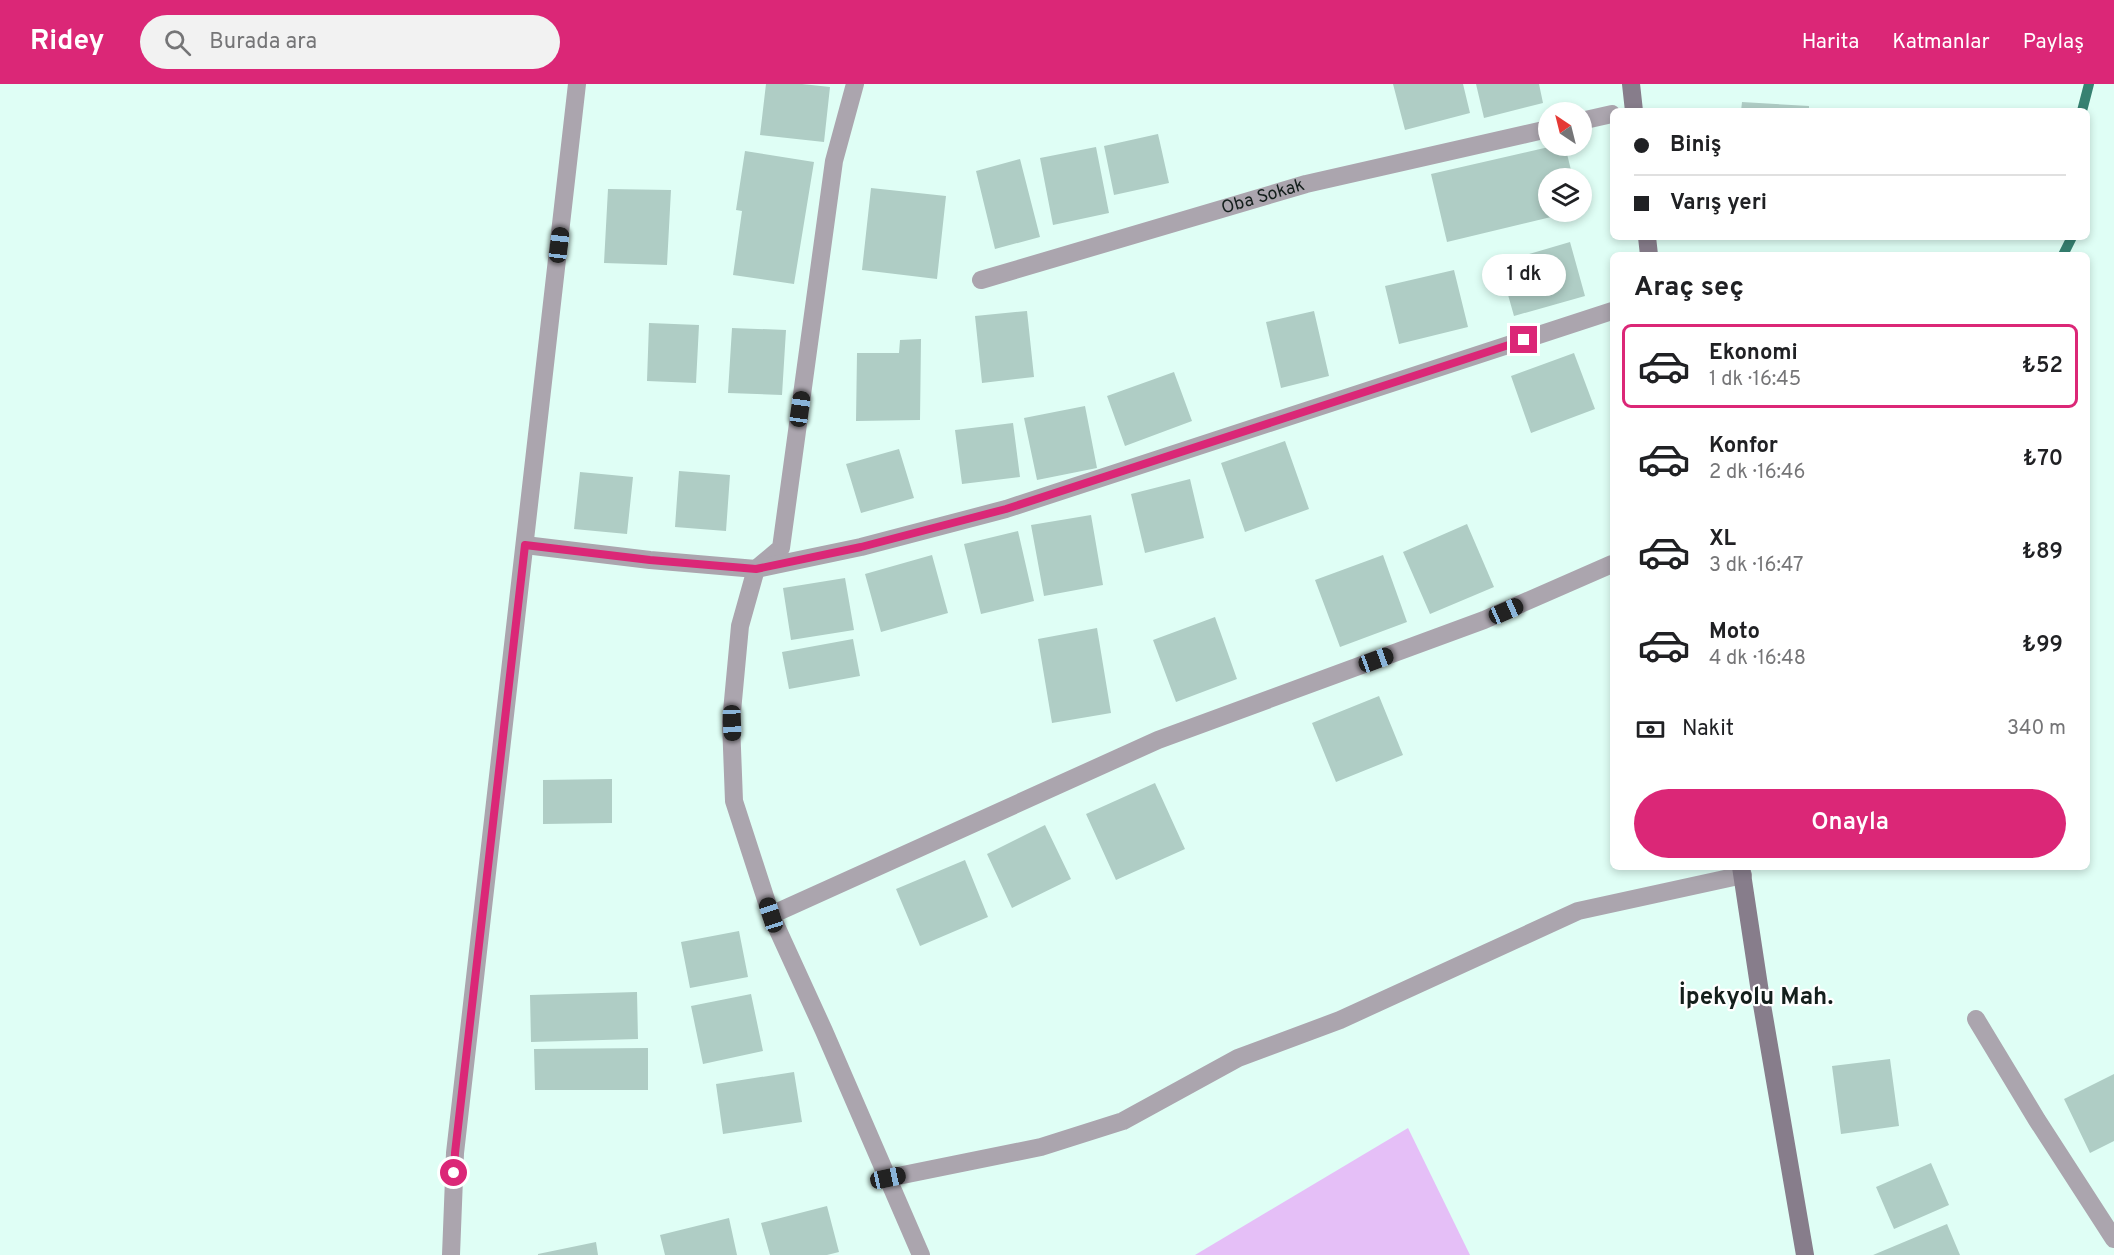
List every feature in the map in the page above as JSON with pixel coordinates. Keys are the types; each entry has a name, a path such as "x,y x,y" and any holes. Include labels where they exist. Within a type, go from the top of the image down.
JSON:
{"main road":[{"path":"1631,84 1632,108"},
{"path":"1742,871 1794,1255"},
{"path":"1761,999 1805,1255"}],"street":[{"path":"451,1255 455,1153 577,84"},
{"path":"855,84 834,161 781,548 756,569 740,626 732,723 734,801 771,915 921,1255"},
{"path":"1592,119 1610,114"},
{"name":"Oba Sokak","path":"981,280 1306,184 1538,131"},
{"path":"525,545 650,560 756,569 861,547 1006,509 1610,312"},
{"path":"771,915 1158,740 1484,620 1610,565"},
{"path":"888,1178 1041,1147 1123,1121 1238,1058 1340,1020 1578,911 1742,871"},
{"path":"1976,1019 2037,1120 2114,1239"}],"shaded area":[{"path":"1408,1128 1470,1255 1195,1255"}],"building":[{"path":"766,84 830,87 824,142 760,135"},
{"path":"1393,84 1463,84 1470,113 1405,130"},
{"path":"1476,84 1539,84 1543,102 1484,118"},
{"path":"1742,102 1809,106 1809,108 1741,108"},
{"path":"1158,134 1169,183 1114,195 1104,146"},
{"path":"1096,147 1109,213 1053,225 1040,158"},
{"path":"1538,149 1538,156 1568,156 1570,168 1538,168 1538,220 1447,242 1431,174"},
{"path":"745,151 814,162 794,284 733,275 742,211 736,210"},
{"path":"1020,159 1040,237 995,249 976,171"},
{"path":"871,188 946,196 937,279 862,270"},
{"path":"608,189 671,190 667,265 604,263"},
{"path":"1570,242 1585,296 1514,316 1499,263"},
{"path":"1454,270 1468,327 1399,344 1385,286"},
{"path":"1027,311 1034,377 982,383 975,316"},
{"path":"1314,311 1329,376 1281,388 1266,322"},
{"path":"649,323 699,325 696,383 647,381"},
{"path":"732,328 786,330 782,395 728,393"},
{"path":"921,339 920,420 856,421 857,353 899,353 900,340"},
{"path":"1574,353 1595,409 1531,433 1511,376"},
{"path":"1174,372 1192,421 1125,446 1107,396"},
{"path":"1085,406 1097,468 1037,480 1024,418"},
{"path":"1013,423 1020,477 962,484 955,430"},
{"path":"1285,441 1309,509 1245,532 1221,463"},
{"path":"899,449 914,498 861,513 846,464"},
{"path":"679,471 730,475 726,531 675,527"},
{"path":"580,472 633,477 627,534 574,529"},
{"path":"1190,479 1204,538 1145,553 1131,494"},
{"path":"1091,515 1103,585 1044,596 1031,525"},
{"path":"1467,524 1494,587 1430,614 1403,552"},
{"path":"1018,531 1034,601 981,614 964,544"},
{"path":"932,555 948,613 881,632 865,574"},
{"path":"1383,555 1407,622 1340,647 1315,580"},
{"path":"845,578 854,630 791,640 783,588"},
{"path":"1215,617 1237,679 1176,702 1153,640"},
{"path":"1097,628 1111,713 1052,723 1038,639"},
{"path":"853,639 860,676 789,689 782,652"},
{"path":"1379,696 1403,755 1336,782 1312,723"},
{"path":"612,779 612,823 543,824 543,780"},
{"path":"1155,783 1185,849 1116,880 1086,814"},
{"path":"1045,825 1071,879 1012,908 987,854"},
{"path":"965,860 988,917 920,946 896,889"},
{"path":"739,931 748,977 690,988 681,942"},
{"path":"637,992 638,1039 531,1042 530,995"},
{"path":"751,994 763,1051 703,1064 691,1006"},
{"path":"648,1048 648,1090 535,1090 534,1049"},
{"path":"1890,1059 1899,1126 1841,1134 1832,1066"},
{"path":"794,1072 802,1122 723,1134 716,1084"},
{"path":"2114,1074 2114,1141 2090,1153 2064,1099"},
{"path":"1931,1163 1949,1205 1894,1229 1876,1187"},
{"path":"827,1206 839,1252 827,1255 770,1255 761,1223"},
{"path":"729,1218 737,1255 665,1255 660,1235"},
{"path":"1947,1224 1960,1255 1873,1255"},
{"path":"596,1242 598,1255 538,1255 538,1254"}],"waterway":[{"path":"2083,108 2089,84"},
{"path":"2064,252 2070,240"}],"district":[{"name":"İpekyolu Mah.","path":"1756,998"}],"route":[{"path":"454,1173 525,545 650,560 756,569 861,547 1006,509 1524,340"}]}
